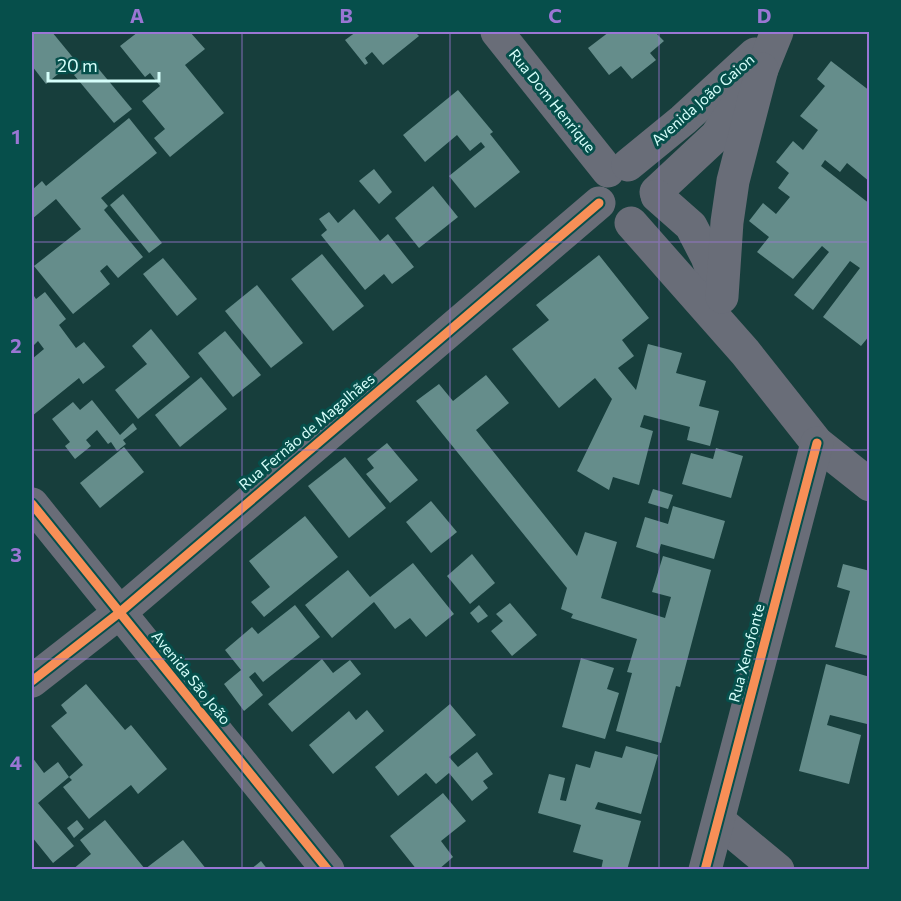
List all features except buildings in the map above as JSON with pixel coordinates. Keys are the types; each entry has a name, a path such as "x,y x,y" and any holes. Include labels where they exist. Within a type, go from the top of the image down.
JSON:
{"street":[{"name":"Rua Dom Henrique","path":"497,32 618,168"},
{"name":"Avenida João Gaion","path":"618,168 683,120 777,33"},
{"name":"Avenida João Gaion","path":"656,194 716,136 762,69 777,33"},
{"path":"723,297 727,222 733,181 762,69"},
{"path":"639,167 654,182 656,194 653,209 643,219 621,223 611,219 599,203 599,185 618,168 639,167"},
{"path":"656,194 691,226 707,257 744,352"},
{"name":"Rua Fernão de Magalhães","path":"32,681 118,613 599,203"},
{"path":"631,223 744,352 817,443 870,485"},
{"name":"Rua Xenofonte","path":"705,870 817,443"},
{"name":"Avenida São João","path":"32,504 328,870"},
{"path":"719,820 778,870"}],"cycle path":[{"path":"32,681 119,613 599,203"},
{"path":"705,870 817,443"},
{"path":"32,504 328,870"}]}
